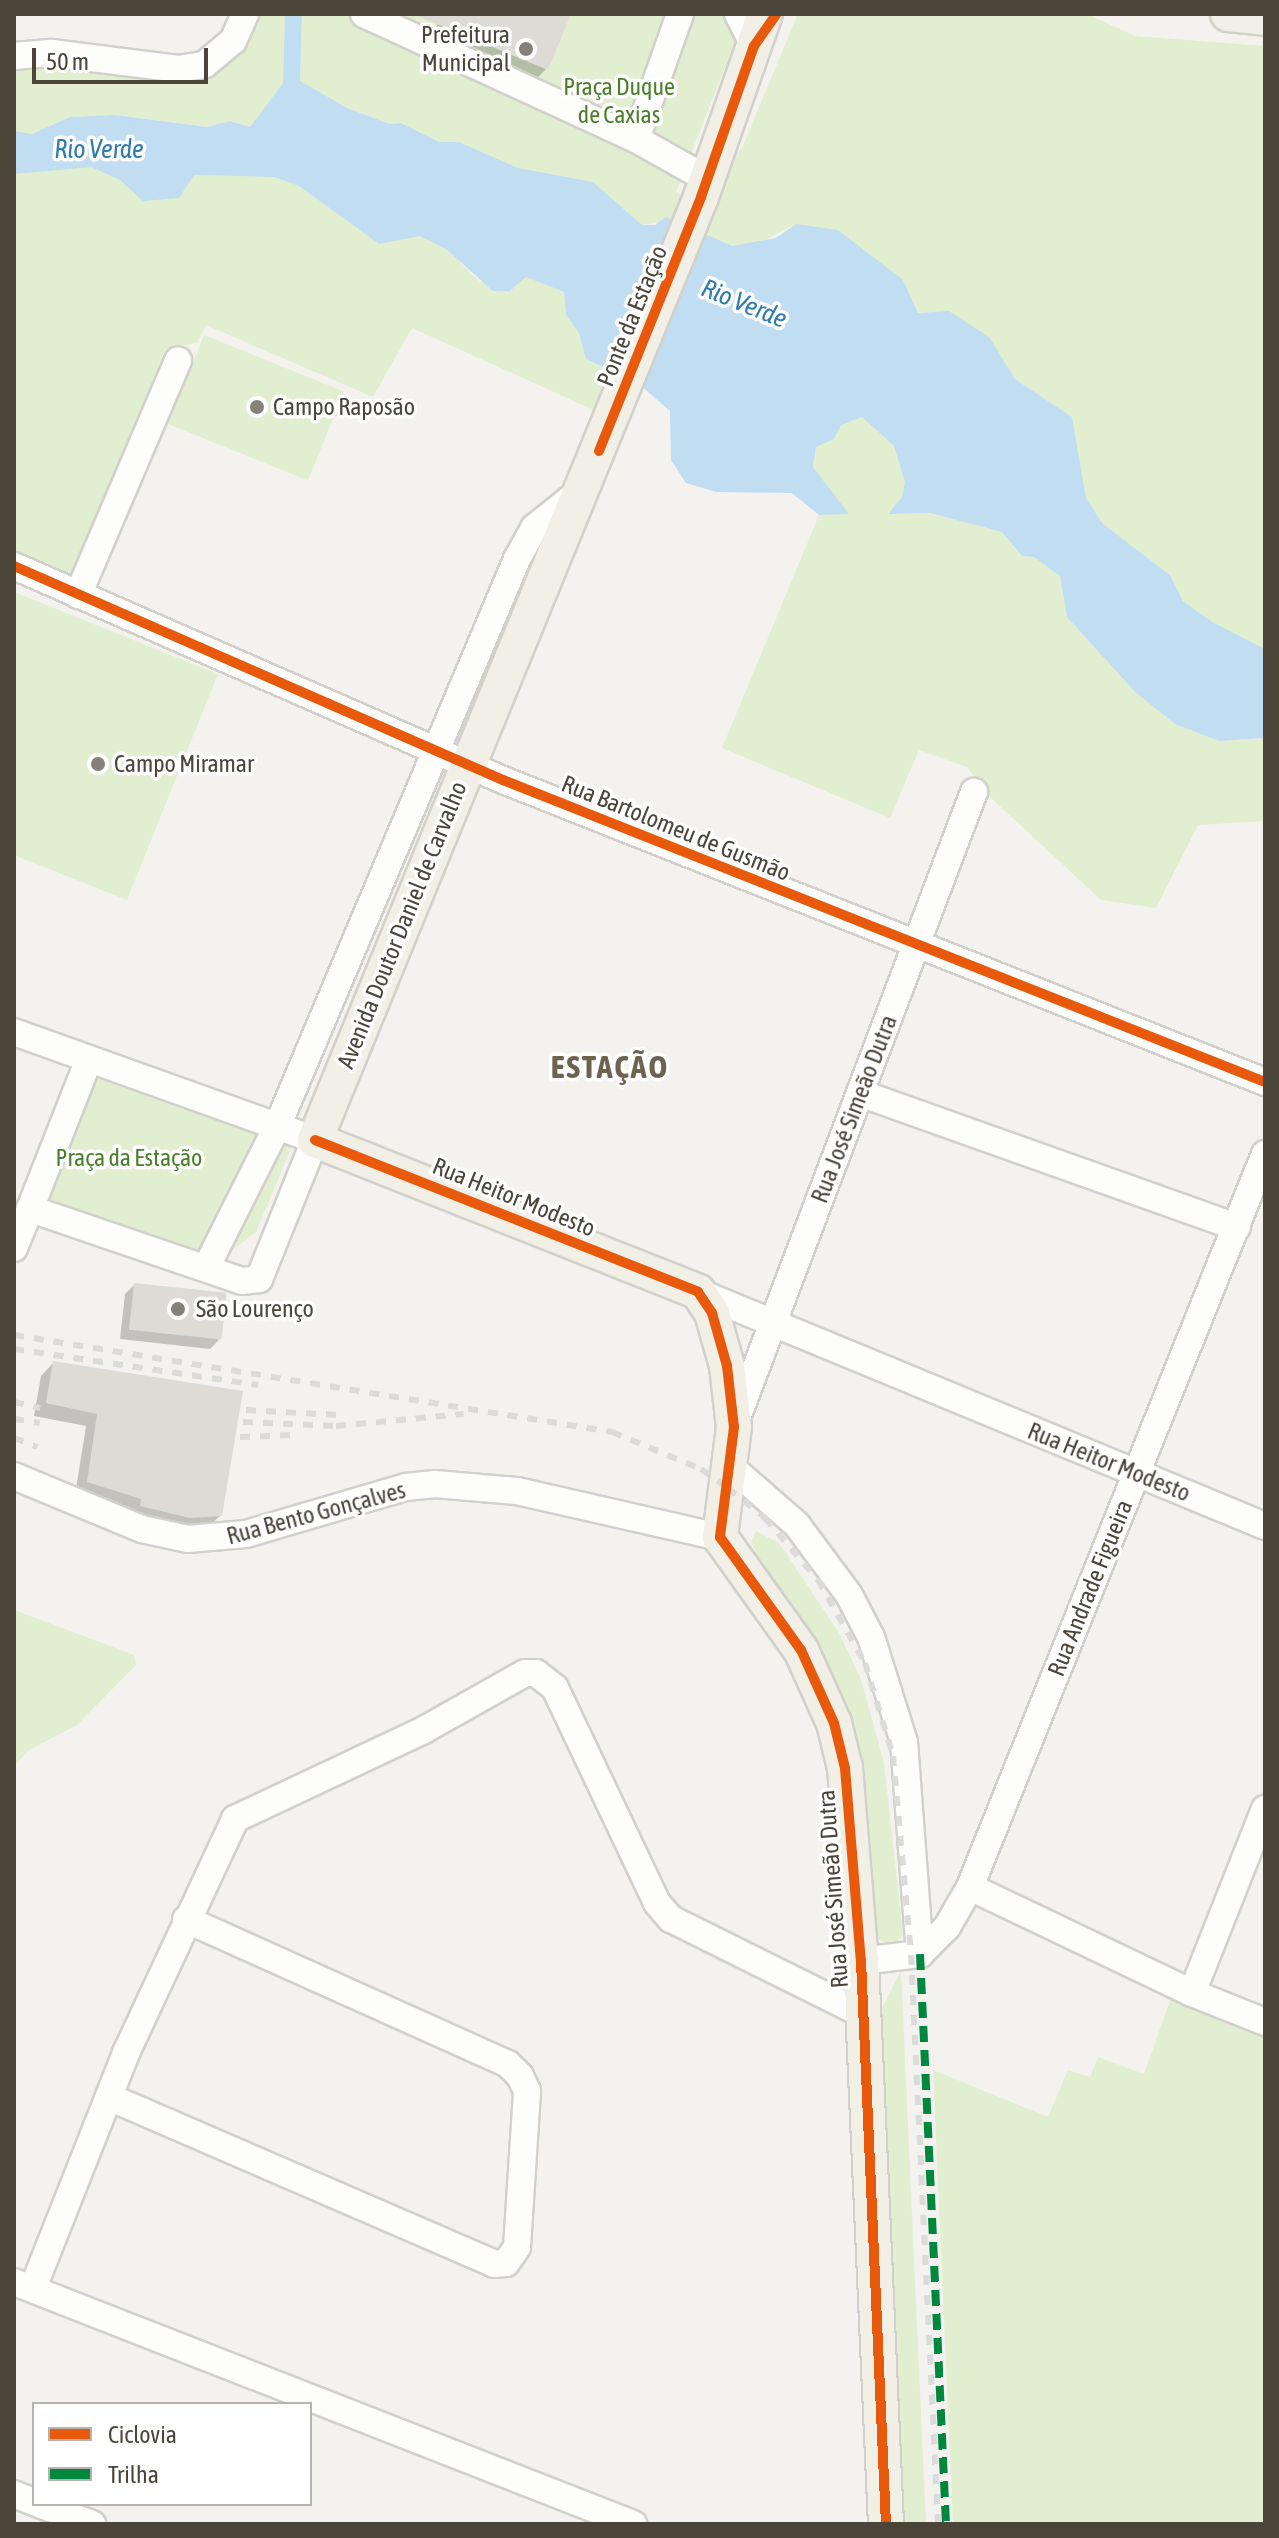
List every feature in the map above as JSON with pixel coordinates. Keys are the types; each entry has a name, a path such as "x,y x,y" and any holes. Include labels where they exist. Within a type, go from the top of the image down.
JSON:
{"main road":[{"path":"754,46 765,14"},
{"path":"754,46 776,14"},
{"path":"1228,14 1265,18"},
{"name":"Ponte da Estação","path":"582,489 704,188 754,46"},
{"name":"Avenida Doutor Daniel de Carvalho","path":"315,1140 582,489"},
{"name":"Rua Heitor Modesto","path":"315,1140 698,1292"},
{"name":"Rua José Simeão Dutra","path":"698,1292 712,1313 727,1366 734,1427 732,1468 720,1537 801,1650 834,1723 852,1820 886,2524"}],"street":[{"path":"636,139 680,14"},
{"path":"738,14 754,46"},
{"path":"367,18 636,139 704,188"},
{"path":"14,56 52,53 178,69 204,65 222,54 243,19"},
{"path":"78,595 178,360"},
{"path":"206,1268 277,1127 517,559 534,528 582,489"},
{"name":"Rua Bartolomeu de Gusmão","path":"14,566 468,765 915,946 1265,1082"},
{"name":"Rua José Simeão Dutra","path":"734,1427 974,792"},
{"name":"Rua Heitor Modesto","path":"14,1032 88,1062 315,1140"},
{"path":"14,1248 88,1062"},
{"path":"860,1093 1237,1227"},
{"path":"30,1209 242,1281 259,1278 315,1140"},
{"name":"Rua Andrade Figueira","path":"920,1954 947,1927 970,1887 1265,1154"},
{"name":"Rua Heitor Modesto","path":"698,1292 1265,1526"},
{"path":"732,1468 797,1525 849,1595 871,1637 904,1742 920,1954 861,1961"},
{"name":"Rua Bento Gonçalves","path":"14,1476 142,1529 188,1539 246,1534 406,1487 435,1484 517,1491 720,1537"},
{"path":"633,2524 23,2285 109,2097 206,1872 235,1819 261,1803 367,1758 525,1673 536,1673 555,1688 657,1903 671,1919 860,2013"},
{"path":"1192,1993 1265,1809"},
{"path":"970,1887 1192,1993 1265,2022"},
{"path":"109,2097 494,2264 506,2263 517,2247 527,2091 514,2070 186,1919"},
{"path":"45,2506 92,2524"}],"green space":[{"path":"257,14 285,14 283,83 250,127 230,121 207,127 115,115 70,117 32,134 14,131 14,65 49,61 207,76 243,53"},
{"name":"Praça Duque de Caxias","path":"302,14 746,14 676,192 682,195 672,220 642,225 593,182 518,168 459,142 439,142 401,123 390,124 347,108 300,82"},
{"path":"798,14 1087,14 1135,36 1265,46 1265,649 1212,623 1183,601 1170,575 1103,524 1086,498 1072,417 1015,379 988,337 949,311 918,313 903,280 796,224 753,246 732,246 698,234 724,167 742,148"},
{"path":"57,166 91,167 121,180 143,200 194,175 274,177 299,186 379,244 420,235 446,249 479,281 510,291 526,277 564,292 566,315 579,333 586,359 611,371 596,411 412,328 373,397 206,325 197,343 165,349 74,576 14,550 14,174"},
{"name":"Campo Raposão","path":"204,335 344,392 308,481 168,424"},
{"path":"862,417 894,446 905,482 902,497 889,514 930,513 1002,532 1022,556 1034,557 1060,576 1067,617 1135,692 1175,724 1219,741 1265,738 1265,821 1198,825 1156,908 1101,900 989,796 967,767 919,750 890,818 722,748 819,515 848,514 813,467 816,447 834,439 841,425"},
{"name":"Campo Miramar","path":"14,592 218,674 127,900 14,855"},
{"name":"Praça da Estação","path":"91,1077 292,1146 256,1232 234,1249 214,1255 44,1198"},
{"path":"756,1531 779,1543 839,1633 861,1679 884,1763 903,1934 893,1948 876,1937 851,1725 822,1651 756,1554 751,1541"},
{"path":"14,1610 134,1655 136,1665 77,1725 29,1750 14,1766"},
{"path":"901,1971 926,2524 892,2524 879,2014"},
{"path":"1172,1995 1265,2033 1265,2524 953,2524 933,2070 1048,2117 1068,2070 1090,2077 1098,2057 1144,2074"}],"water":[{"name":"Rio Verde","path":"285,14 302,14 300,81 347,108 390,124 401,123 439,142 459,142 518,168 593,182 642,225 655,225 666,217 732,246 776,238 796,224 838,230 903,280 918,313 949,311 989,337 1015,379 1072,417 1086,498 1103,524 1170,575 1183,601 1212,622 1265,649 1265,738 1219,741 1175,724 1135,692 1067,617 1060,576 1034,557 1022,556 1002,532 930,513 888,514 902,497 905,482 894,446 862,417 841,425 834,439 816,447 813,467 849,514 819,515 792,493 716,492 686,483 671,460 670,411 639,384 586,359 579,333 566,315 564,292 526,277 510,291 493,291 446,249 420,236 379,244 299,186 274,177 194,175 179,198 143,201 120,180 91,167 14,174 14,131 32,134 70,117 115,115 207,127 230,121 250,127 283,83"}],"building":[{"name":"Prefeitura Municipal","path":"413,14 571,14 548,70"},
{"name":"São Lourenço","path":"134,1283 226,1293 222,1339 129,1330"},
{"path":"53,1361 243,1391 222,1516 190,1518 140,1506 141,1499 87,1482 97,1414 46,1403"}],"railway":[{"path":"14,1335 612,1432 701,1469 728,1488 765,1518 818,1580 865,1663 893,1756 911,1955 938,2524"},
{"path":"14,1349 258,1385"},
{"path":"14,1402 40,1408"},
{"path":"246,1410 341,1415"},
{"path":"243,1422 336,1426 463,1414"},
{"path":"14,1419 40,1423"},
{"path":"240,1437 295,1435"},
{"path":"14,1438 37,1447"}],"marked path":[{"path":"920,1954 946,2524"}],"cycle path":[{"path":"599,451 701,197 754,46 776,14"},
{"path":"14,566 503,780 1265,1082"},
{"path":"315,1140 698,1292 712,1313 727,1366 734,1427 720,1537 801,1650 834,1723 845,1768 861,1961 886,2524"}],"place":[{"name":"Prefeitura Municipal","path":"526,49"},
{"name":"Campo Raposão","path":"257,407"},
{"name":"Campo Miramar","path":"98,764"},
{"name":"São Lourenço","path":"178,1309"}],"district":[{"name":"ESTAÇÃO","path":"610,1067"}]}
